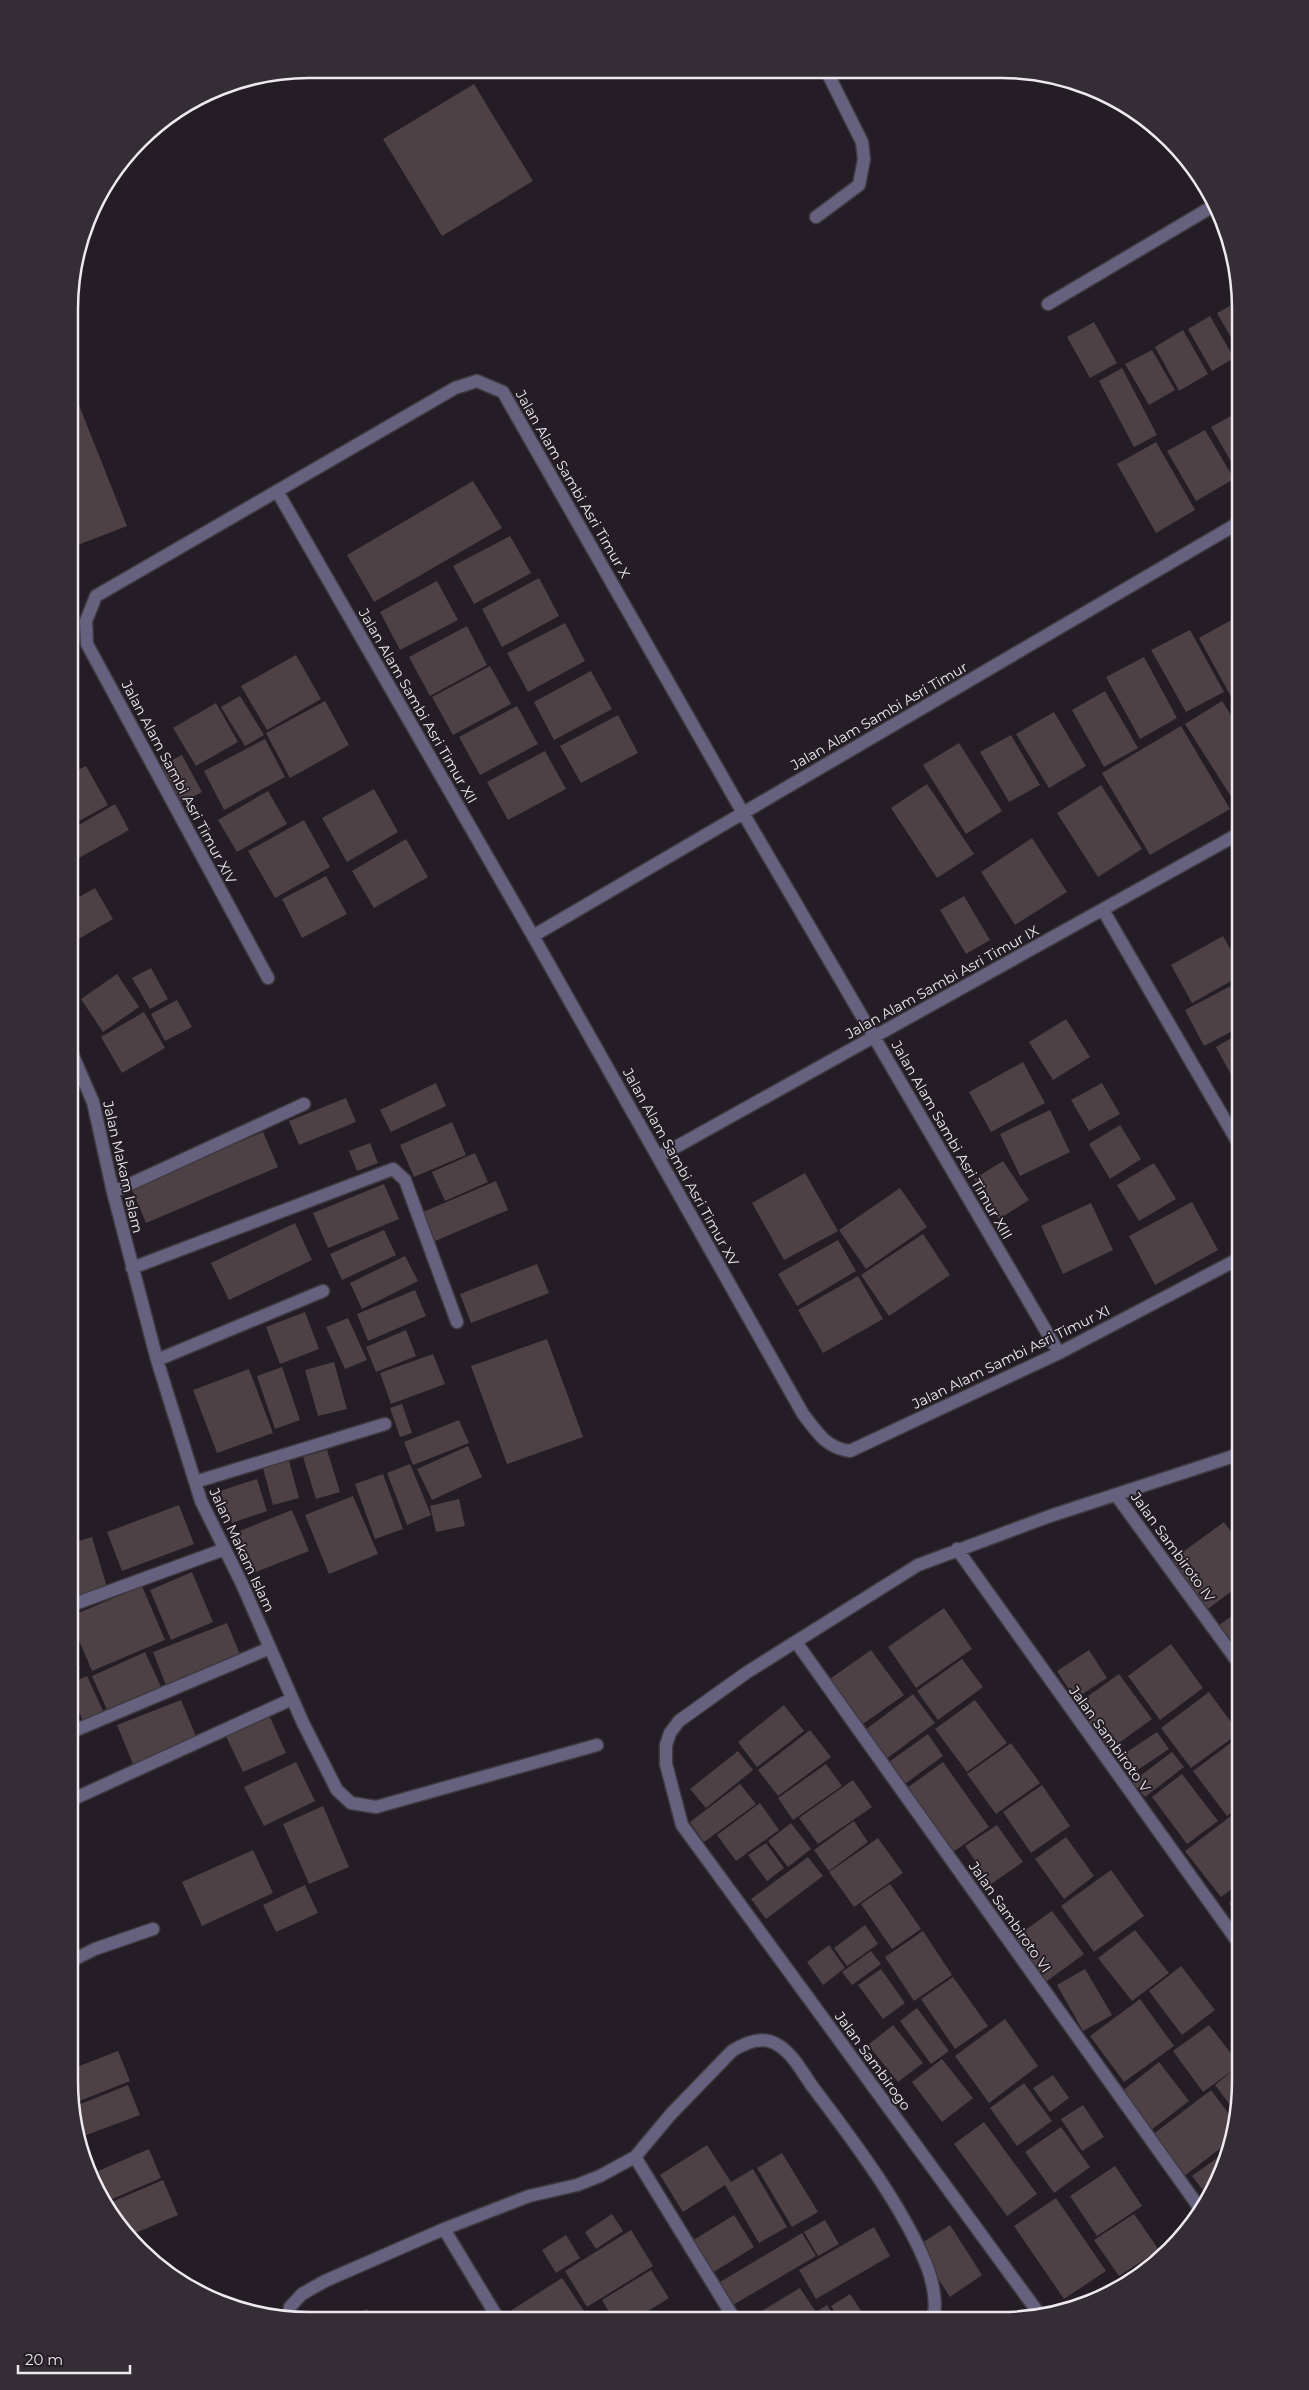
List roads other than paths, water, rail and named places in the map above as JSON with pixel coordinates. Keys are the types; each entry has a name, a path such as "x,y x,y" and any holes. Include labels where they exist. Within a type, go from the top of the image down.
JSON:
{"street":[{"path":"816,217 859,185 864,159 862,142 830,78"},
{"path":"1048,304 1209,209"},
{"name":"Jalan Alam Sambi Asri Timur X","path":"96,596 455,388 477,380 503,392 743,813"},
{"name":"Jalan Alam Sambi Asri Timur XII","path":"277,491 533,936"},
{"name":"Jalan Alam Sambi Asri Timur","path":"533,936 1232,527"},
{"name":"Jalan Alam Sambi Asri Timur XIV","path":"96,596 86,621 87,644 268,978"},
{"name":"Jalan Alam Sambi Asri Timur XIII","path":"743,813 1059,1353"},
{"name":"Jalan Alam Sambi Asri Timur IX","path":"658,1157 1232,837"},
{"path":"1103,910 1232,1132"},
{"name":"Jalan Alam Sambi Asri Timur XV","path":"533,936 803,1414"},
{"name":"Jalan Makam Islam","path":"78,1067 93,1102 132,1268 157,1360 201,1501 225,1549 302,1723 342,1796 351,1803 376,1807 597,1745"},
{"path":"113,1192 304,1104"},
{"path":"132,1268 393,1169 405,1180 457,1322"},
{"name":"Jalan Alam Sambi Asri Timur XI","path":"803,1414 822,1439 836,1449 850,1451 1059,1353 1232,1263"},
{"path":"157,1360 323,1290"},
{"path":"195,1482 385,1424"},
{"path":"796,1642 918,1565 957,1549 1232,1457"},
{"name":"Jalan Sambiroto IV","path":"1116,1495 1232,1654"},
{"path":"78,1603 225,1549"},
{"name":"Jalan Sambiroto V","path":"957,1549 1232,1934"},
{"name":"Jalan Sambirogo","path":"796,1642 679,1721 670,1733 666,1745 666,1764 682,1826 1036,2310"},
{"name":"Jalan Sambiroto VI","path":"796,1642 1197,2204"},
{"path":"78,1729 270,1648"},
{"path":"78,1798 292,1698"},
{"path":"78,1958 95,1949 153,1929"},
{"path":"289,2312 290,2307 302,2294 325,2281 444,2229 529,2196 577,2185 600,2176 635,2157 671,2114 732,2051 744,2044 759,2040 778,2044 795,2062 911,2232 929,2271 936,2312"},
{"path":"635,2157 730,2312"},
{"path":"444,2229 494,2312"}]}
